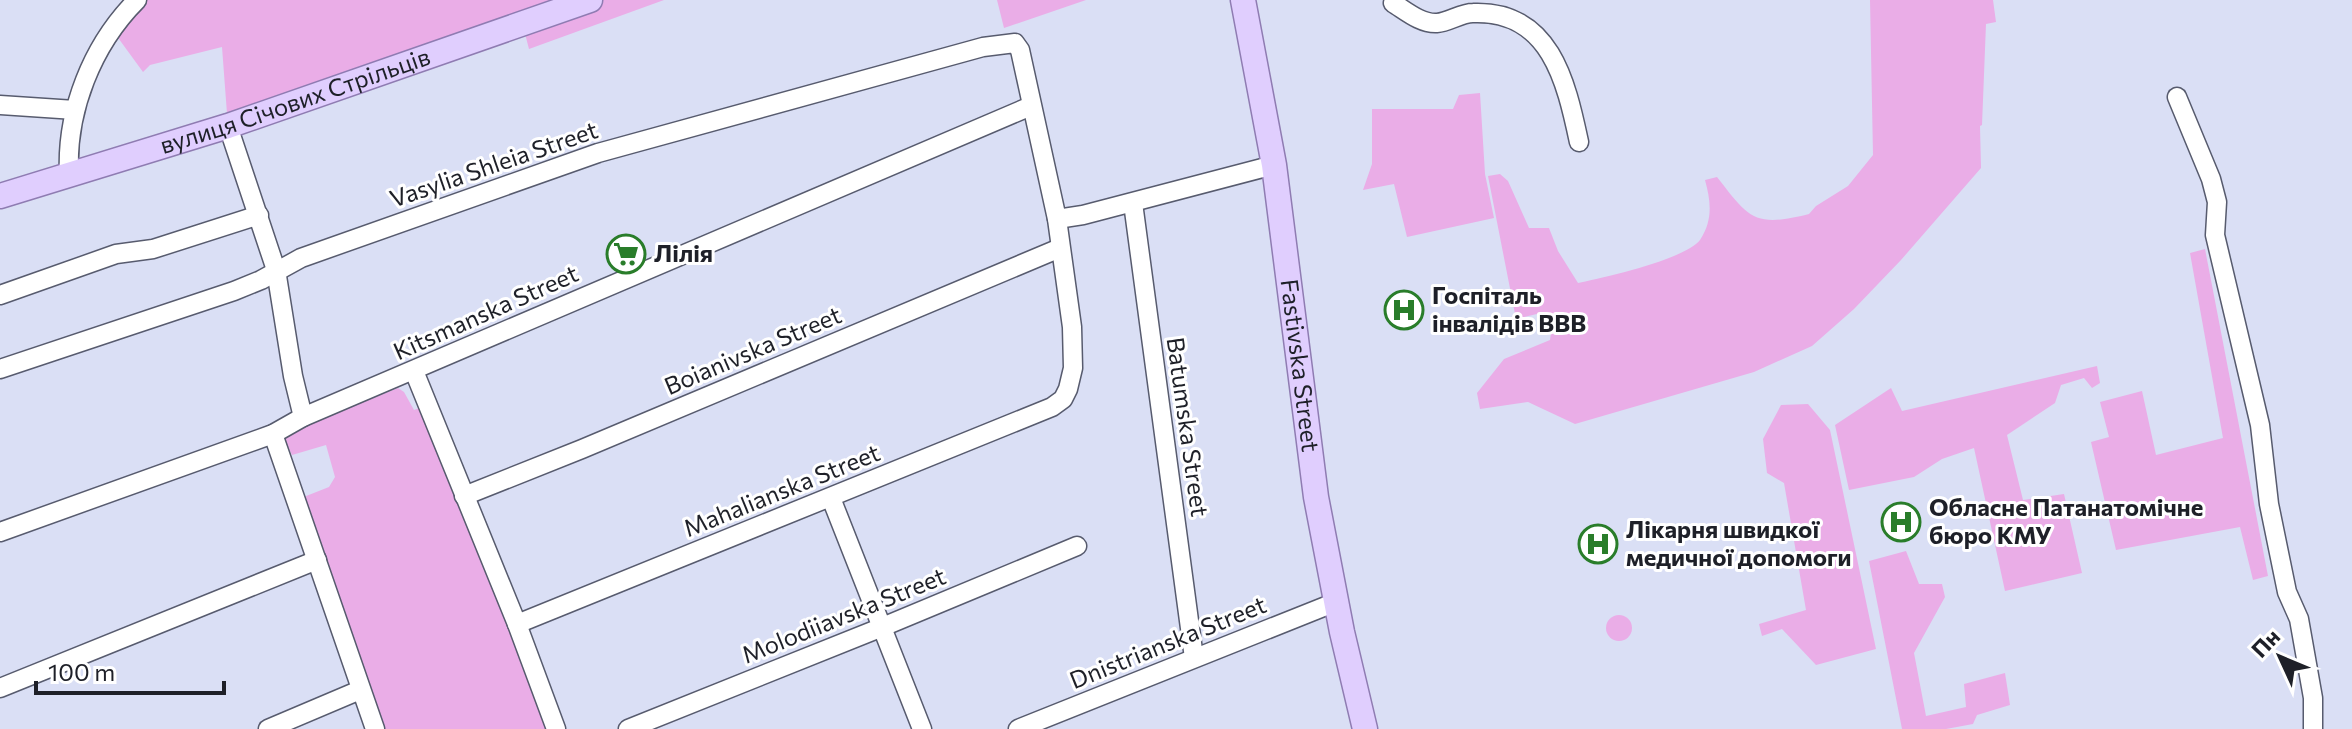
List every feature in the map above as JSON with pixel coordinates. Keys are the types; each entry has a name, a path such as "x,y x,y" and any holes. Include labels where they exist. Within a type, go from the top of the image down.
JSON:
{"main road":[{"name":"вулиця Січових Стрільців","path":"2,195 228,126 590,0"},
{"name":"Fastivska Street","path":"1243,0 1274,165 1314,482 1336,602 1365,729"}],"street":[{"path":"69,174 68,154 75,110 96,52 116,22 137,0"},
{"path":"1391,1 1418,19 1427,21 1437,23 1472,13 1509,17 1530,29 1546,45 1562,74 1579,142"},
{"name":"Vasylia Shleia Street","path":"0,369 234,291 316,253 598,153 983,47 1015,43 1020,50 1031,106"},
{"path":"2177,97 2211,179 2217,202 2215,235 2260,425 2269,504 2287,592 2299,619 2313,698 2313,729"},
{"path":"0,105 75,110"},
{"path":"1031,106 1057,219 1060,248"},
{"name":"Kitsmanska Street","path":"0,532 273,434 303,417 1031,106"},
{"path":"228,126 276,270 293,376 303,417"},
{"path":"1057,219 1133,203 1274,165"},
{"name":"Batumska Street","path":"1133,203 1194,658"},
{"path":"0,295 116,254 153,249 259,215"},
{"name":"Mahalianska Street","path":"517,624 1052,407 1063,399 1073,368 1072,327 1060,248"},
{"name":"Boianivska Street","path":"464,496 1060,248"},
{"path":"414,371 517,624 556,729"},
{"path":"273,434 375,729"},
{"path":"831,498 922,729"},
{"name":"Molodiiavska Street","path":"628,729 1077,546"},
{"path":"0,688 317,560"},
{"name":"Dnistrianska Street","path":"1018,729 1336,602"},
{"path":"268,729 360,690"}],"shaded area":[{"path":"139,0 664,0 529,49 523,26 228,127 222,47 150,65 143,72 116,35"},
{"path":"997,0 1086,0 1004,28"},
{"path":"1870,0 1993,0 1996,22 1986,24 1980,126 1981,168 1901,260 1854,309 1812,346 1754,372 1575,424 1528,402 1480,409 1477,393 1504,359 1550,340 1552,325 1541,313 1516,319 1488,176 1500,174 1508,181 1529,228 1549,228 1558,251 1578,283 1643,267 1692,247 1700,240 1709,218 1705,180 1717,177 1737,202 1754,216 1776,220 1809,214 1816,206 1848,186 1873,155"},
{"path":"1480,93 1485,174 1494,218 1407,237 1394,184 1363,190 1372,164 1372,109 1453,109 1459,95"},
{"path":"2205,249 2268,576 2253,580 2240,527 2116,550 2091,442 2109,437 2100,402 2142,391 2156,455 2223,438 2190,253"},
{"path":"2097,366 2100,383 2092,388 2084,378 2061,385 2055,403 2007,435 2023,500 2064,494 2082,573 2005,591 1974,448 1942,459 1914,477 1849,490 1835,425 1891,388 1902,411"},
{"path":"398,388 404,392 414,410 427,405 557,729 374,729 296,500 329,487 335,477 326,445 292,455 284,439 286,433"},
{"path":"1808,404 1830,430 1876,649 1816,665 1782,629 1762,636 1759,624 1806,610 1784,483 1767,473 1763,439 1781,405"},
{"path":"1906,551 1919,584 1942,584 1945,597 1914,653 1926,716 1966,707 1964,684 2005,673 2010,705 1977,715 1973,724 1946,729 1902,729 1869,561"},
{"path":"1619,615 1629,618 1632,628 1629,638 1619,641 1609,638 1606,628 1609,618"}],"place":[{"name":"Лілія","path":"626,254"},
{"name":"Госпіталь інвалідів ВВВ","path":"1404,310"},
{"name":"Обласне Патанатомічне бюро КМУ","path":"1901,522"},
{"name":"Лікарня швидкої медичної допомоги","path":"1598,544"}]}
